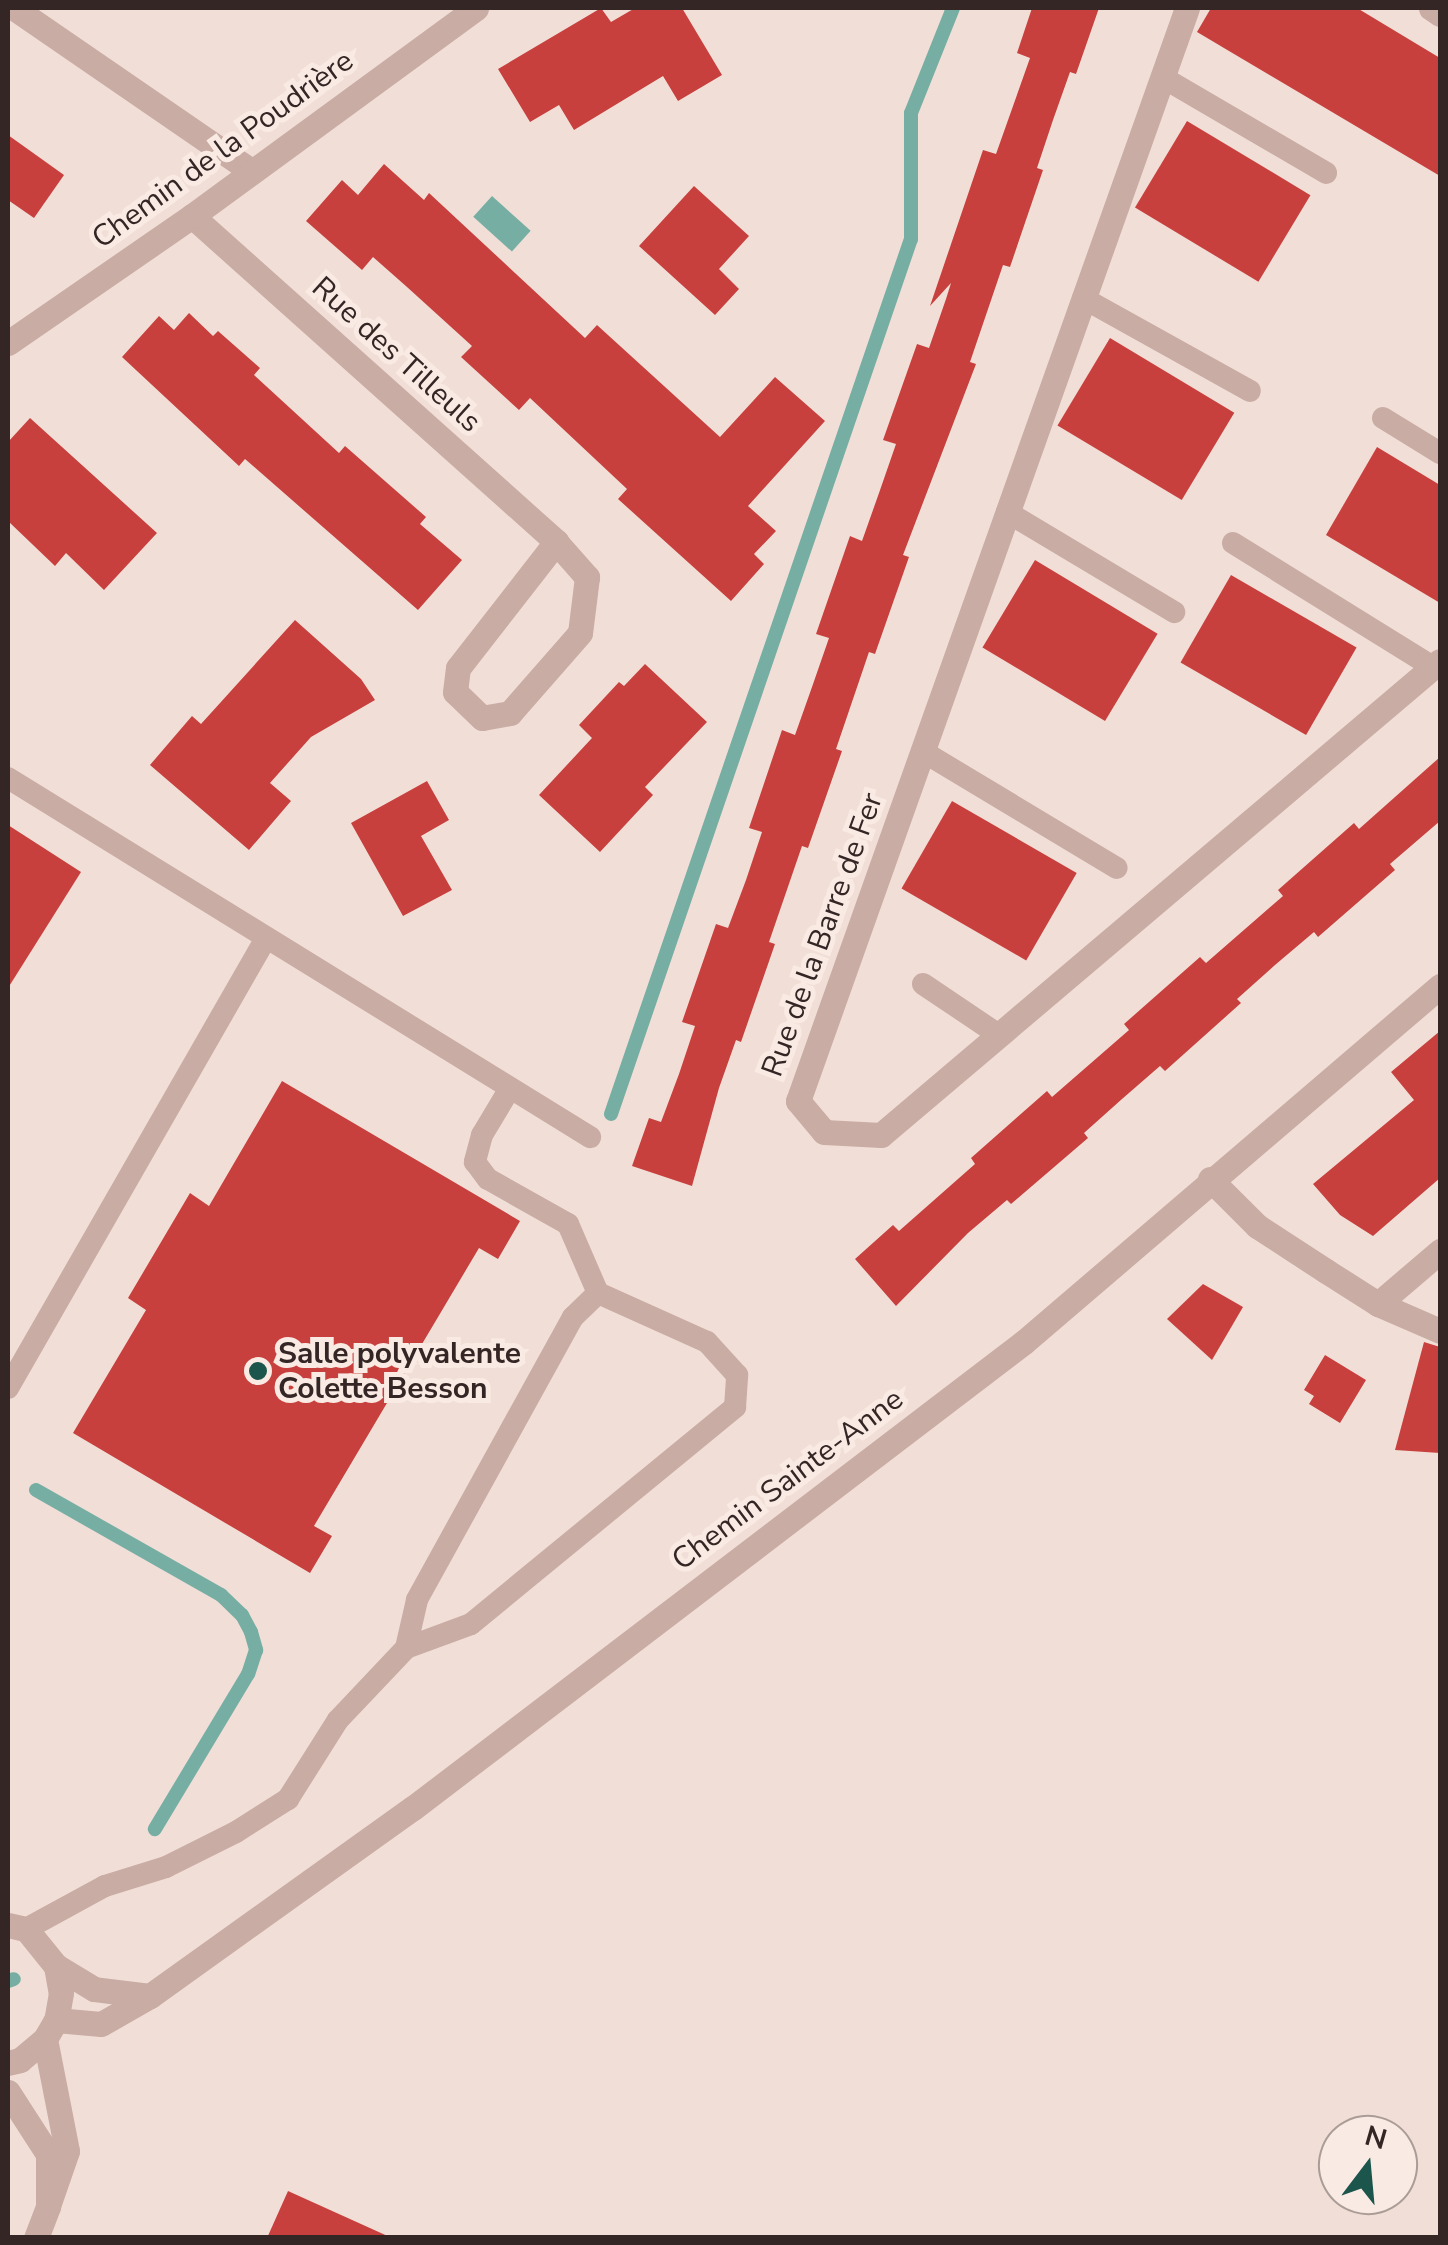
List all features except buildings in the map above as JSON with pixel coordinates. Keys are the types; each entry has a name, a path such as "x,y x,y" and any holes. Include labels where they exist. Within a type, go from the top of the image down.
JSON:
{"street":[{"path":"14,8 250,170"},
{"name":"Chemin de la Poudrière","path":"8,344 192,216 476,8"},
{"name":"Rue de la Barre de Fer","path":"1186,8 798,1102 824,1132 881,1135 1437,664"},
{"path":"1430,8 1440,14"},
{"name":"Rue des Tilleuls","path":"192,216 556,542 587,577 580,633 510,713 482,718 455,692 458,668 556,542"},
{"name":"Chemin Sainte-Anne","path":"50,2029 101,2024 150,1996 413,1808 1024,1342 1440,986"},
{"path":"1210,1180 1257,1226 1378,1304 1440,1331"},
{"path":"1378,1304 1440,1251"},
{"path":"17,1927 56,1966 94,1989 150,1996"},
{"path":"36,2238 67,2151 50,2029 61,1992 56,1966"},
{"path":"8,2063 20,2060 50,2029"},
{"path":"8,2092 48,2154 48,2206"}],"lane":[{"path":"1162,77 1326,174"},
{"path":"1083,298 1250,391"},
{"path":"1383,418 1440,453"},
{"path":"1008,512 1174,612"},
{"path":"1233,543 1437,664"},
{"path":"922,752 1117,868"},
{"path":"8,778 508,1090 590,1137"},
{"path":"8,1388 266,938"},
{"path":"923,984 1000,1035"},
{"path":"17,1927 105,1886 166,1867 236,1832 288,1799 338,1720 406,1648 471,1624 734,1407 736,1374 707,1342 598,1293 568,1224 488,1179 474,1162 482,1135 508,1090"},
{"path":"406,1648 417,1600 573,1317 598,1293"}],"water":[{"path":"492,196 531,231 512,252 473,217"}],"waterway":[{"path":"611,1114 911,239 911,113 953,8"},
{"path":"36,1490 221,1595 242,1615 251,1632 256,1650 248,1674 155,1829"},
{"path":"8,1981 14,1979"}],"place":[{"name":"Salle polyvalente Colette Besson","path":"258,1371"}]}
